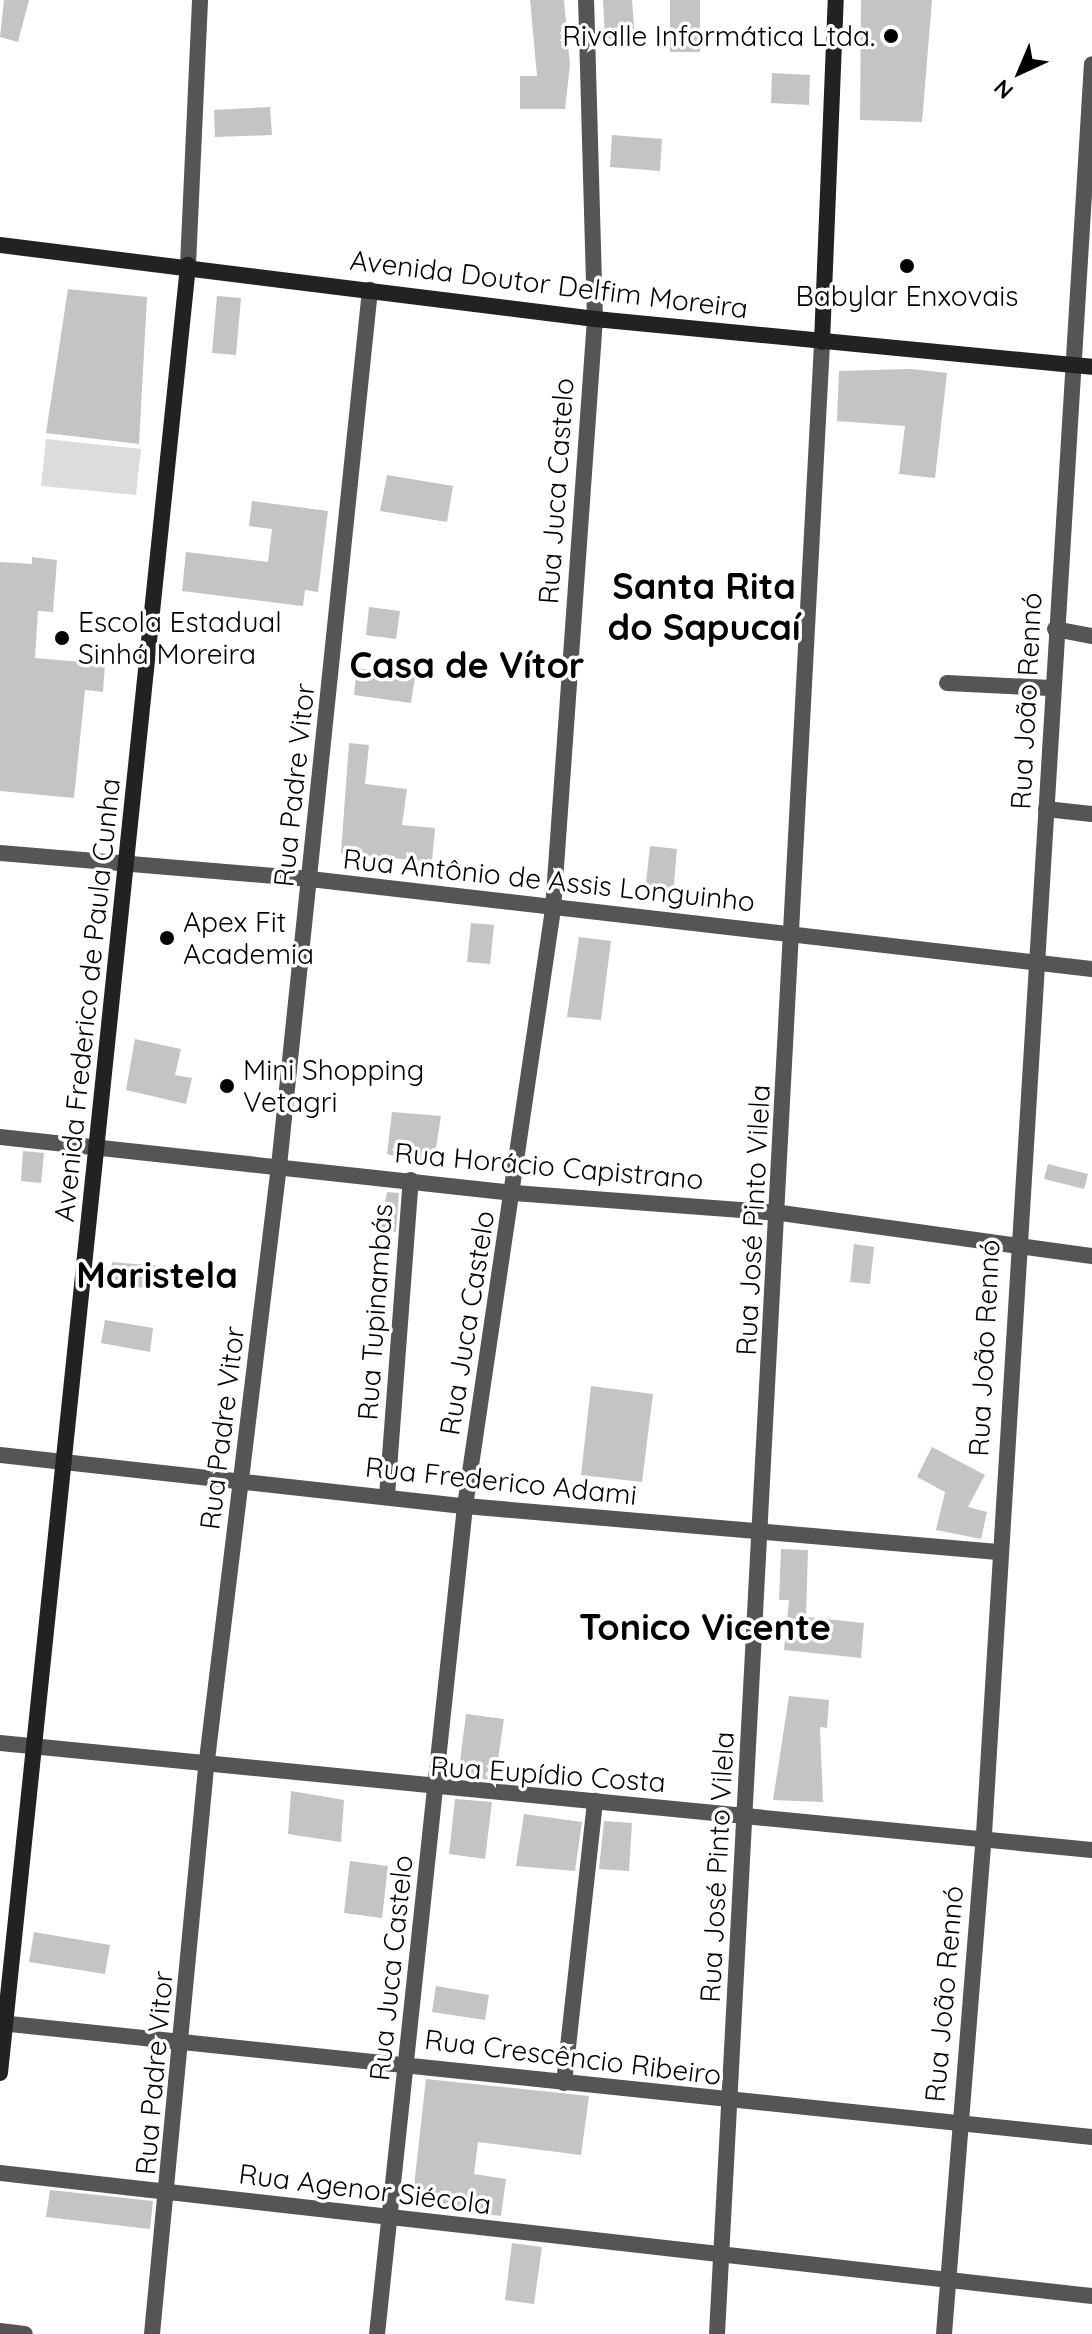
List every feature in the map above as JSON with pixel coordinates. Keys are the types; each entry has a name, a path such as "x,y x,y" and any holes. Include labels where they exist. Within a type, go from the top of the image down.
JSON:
{"main road":[{"path":"822,342 836,0"},
{"name":"Avenida Doutor Delfim Moreira","path":"0,245 188,265 595,319 1092,367"},
{"name":"Avenida Frederico de Paula Cunha","path":"0,2073 3,2023 67,1461 188,265"}],"street":[{"path":"188,265 200,0"},
{"name":"Rua Juca Castelo","path":"377,2334 465,1506 514,1193 553,909 595,319 586,0"},
{"name":"Rua João Rennó","path":"944,2334 984,1834 1016,1243 1092,64"},
{"name":"Rua Padre Vitor","path":"152,2334 185,2039 206,1768 279,1166 370,290"},
{"name":"Rua José Pinto Vilela","path":"717,2334 725,2255 729,2101 748,1817 759,1531 781,1213 822,342"},
{"path":"1055,629 1092,636"},
{"path":"947,683 1051,688"},
{"path":"1046,809 1092,814"},
{"name":"Rua Antônio de Assis Longuinho","path":"0,853 310,879 1092,969"},
{"name":"Rua Horácio Capistrano","path":"0,1137 514,1193 781,1213 1016,1243 1092,1256"},
{"name":"Rua Tupinambás","path":"387,1496 411,1180"},
{"name":"Rua Frederico Adami","path":"0,1455 243,1479 465,1506 998,1552"},
{"name":"Rua Eupídio Costa","path":"0,1743 436,1791 595,1801 748,1817 984,1834 1092,1850"},
{"path":"564,2083 595,1801"},
{"name":"Rua Crescêncio Ribeiro","path":"3,2023 185,2039 729,2101 959,2121 1092,2137"},
{"name":"Rua Agenor Siécola","path":"0,2173 1092,2296"},
{"path":"0,2331 25,2334"}],"shaded area":[{"path":"46,439 141,449 136,495 41,486"}],"building":[{"path":"4,0 29,0 18,42 0,37"},
{"path":"530,0 564,0 570,65 565,109 520,109 520,76 537,76"},
{"path":"603,0 632,0 635,38 605,39"},
{"path":"670,0 700,0 700,52 670,52"},
{"path":"861,0 932,0 922,122 860,120"},
{"path":"772,73 810,75 809,105 771,103"},
{"path":"270,107 272,135 215,137 214,110"},
{"path":"612,135 662,139 660,171 610,167"},
{"path":"68,289 147,297 139,444 46,433"},
{"path":"217,296 241,298 236,355 212,353"},
{"path":"911,369 947,373 935,478 899,474 905,426 837,421 839,371"},
{"path":"387,475 453,486 447,522 380,511"},
{"path":"252,501 328,511 318,592 305,590 303,606 182,591 186,552 268,562 272,529 249,526"},
{"path":"32,557 57,560 53,612 38,611 35,658 105,664 103,692 85,690 74,798 0,791 0,562 32,564"},
{"path":"369,607 400,611 396,639 366,635"},
{"path":"357,668 415,677 411,703 354,695"},
{"path":"349,743 369,745 365,784 407,789 402,825 435,828 432,862 341,853"},
{"path":"650,846 677,849 673,895 645,892"},
{"path":"471,923 494,925 490,964 467,962"},
{"path":"579,937 611,941 601,1020 567,1017"},
{"path":"135,1039 181,1049 175,1075 192,1078 186,1104 126,1090"},
{"path":"392,1112 441,1116 433,1167 387,1154"},
{"path":"23,1151 44,1153 41,1183 21,1181"},
{"path":"1048,1164 1088,1174 1084,1189 1044,1179"},
{"path":"387,1192 399,1193 396,1232 380,1230"},
{"path":"854,1244 874,1247 870,1284 850,1282"},
{"path":"112,1262 159,1266 157,1289 111,1285"},
{"path":"105,1320 153,1328 150,1352 101,1343"},
{"path":"591,1386 653,1394 642,1482 581,1475"},
{"path":"932,1447 985,1475 968,1507 987,1512 981,1539 936,1530 945,1492 917,1477"},
{"path":"781,1549 808,1550 806,1617 864,1623 861,1658 784,1650 789,1600 779,1600"},
{"path":"789,1696 829,1700 827,1728 820,1727 823,1802 773,1800"},
{"path":"466,1714 504,1719 495,1780 458,1777"},
{"path":"291,1791 344,1800 341,1842 288,1834"},
{"path":"455,1799 492,1802 485,1859 449,1854"},
{"path":"524,1814 582,1822 575,1871 516,1866"},
{"path":"604,1821 632,1823 629,1871 599,1869"},
{"path":"350,1861 388,1866 382,1918 344,1913"},
{"path":"34,1932 110,1945 105,1974 29,1962"},
{"path":"436,1986 489,1995 485,2020 432,2012"},
{"path":"426,2079 589,2096 581,2155 478,2142 474,2174 506,2179 501,2216 412,2204"},
{"path":"50,2190 153,2201 150,2229 46,2217"},
{"path":"512,2243 542,2247 534,2304 505,2300"}],"place":[{"name":"Rivalle Informática Ltda.","path":"891,36"},
{"name":"Babylar Enxovais","path":"907,266"},
{"name":"Escola Estadual Sinhá Moreira","path":"62,638"},
{"name":"Apex Fit Academia","path":"167,938"},
{"name":"Mini Shopping Vetagri","path":"227,1086"}],"district":[{"name":"Santa Rita do Sapucaí","path":"704,606"},
{"name":"Casa de Vítor","path":"467,665"},
{"name":"Maristela","path":"157,1275"},
{"name":"Tonico Vicente","path":"705,1627"}]}
